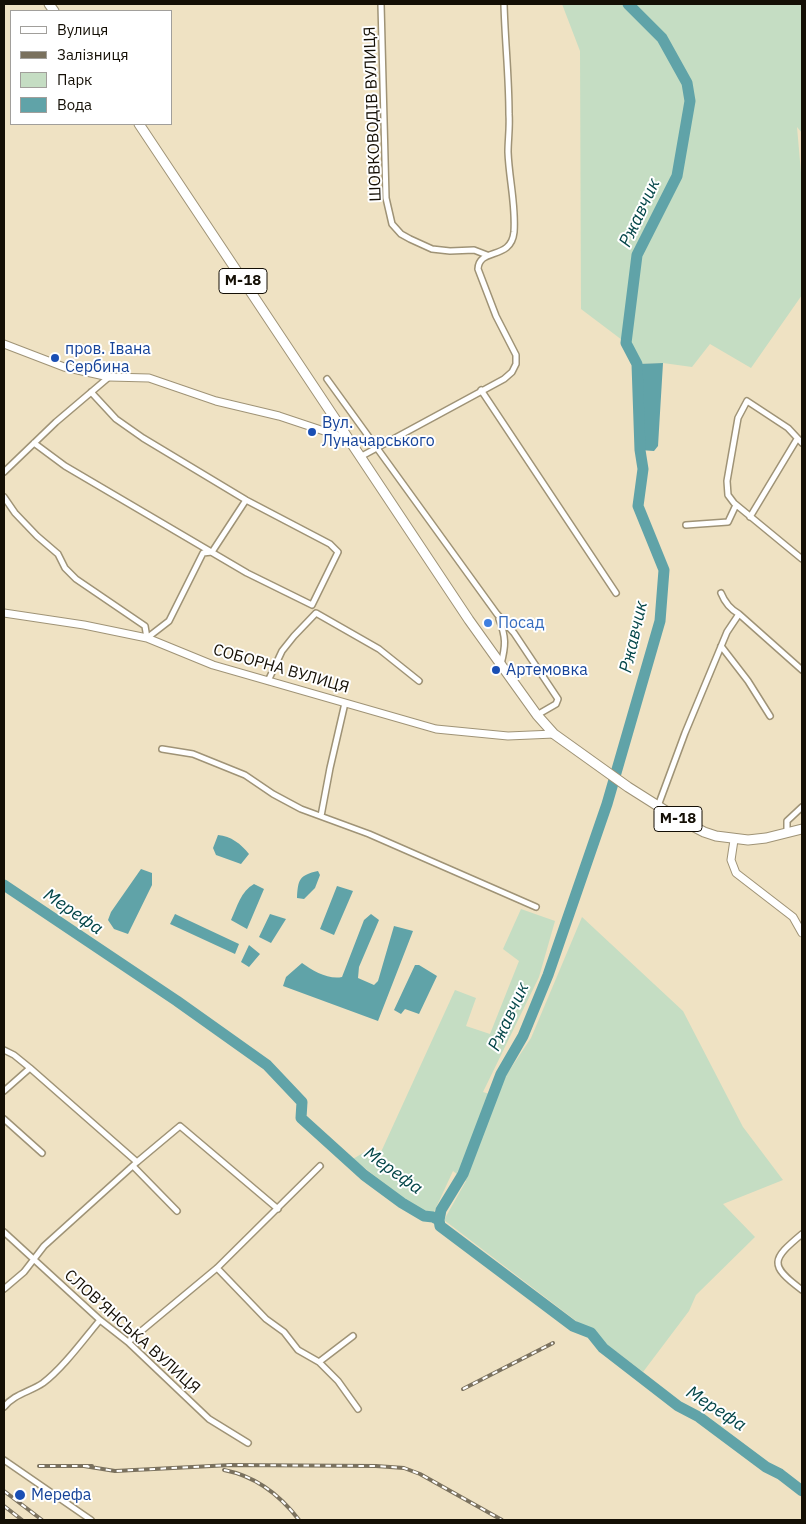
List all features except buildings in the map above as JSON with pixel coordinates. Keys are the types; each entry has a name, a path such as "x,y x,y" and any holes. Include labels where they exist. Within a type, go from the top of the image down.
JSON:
{"highway":[{"name":"М-18","path":"140,125 360,457 501,665 537,715 554,734 628,787 704,832 734,840 748,840 802,829"}],"street":[{"name":"ШОВКОВОДІВ ВУЛИЦЯ","path":"381,4 386,198 392,224 401,234 432,248 450,251 474,250"},
{"path":"474,250 487,255 497,254 505,249 511,241 514,232 514,195 508,153 509,114 504,4"},
{"path":"360,457 504,379 512,372 516,364 516,355 496,316 479,273 478,257 474,250"},
{"path":"479,262 487,255"},
{"path":"4,344 64,367 109,377 150,378 216,401 279,416 348,438"},
{"path":"5,470 109,377"},
{"path":"327,379 497,614 514,633 558,699 556,704 537,715"},
{"path":"481,390 616,593"},
{"path":"91,392 116,419 143,438 246,500 330,544 338,552 312,605"},
{"path":"802,443 788,428 747,401 740,411 738,418 727,481 728,495 736,505 802,559"},
{"path":"750,517 797,438"},
{"path":"34,443 65,466 246,573 312,605 316,613 379,649 419,681"},
{"path":"4,497 37,536 58,554 65,568 76,579 145,626 147,638 169,621 203,553 212,552"},
{"path":"212,552 246,500"},
{"path":"686,525 728,522 736,505"},
{"path":"721,593 724,601 731,609 740,614 802,670"},
{"name":"СОБОРНА ВУЛИЦЯ","path":"4,613 84,625 147,638 213,665 436,729 508,736 554,734"},
{"path":"268,681 282,651 316,613"},
{"path":"497,614 505,635 501,665"},
{"path":"658,806 685,733 721,646 727,632 740,614"},
{"path":"721,646 748,681 770,716"},
{"path":"321,816 345,703"},
{"path":"162,749 193,754 245,775 273,794 301,809 369,834 536,907"},
{"path":"787,833 787,821 802,807"},
{"path":"734,840 731,860 736,873 793,917 802,933"},
{"path":"4,1050 14,1055 30,1068 137,1162"},
{"path":"4,1091 30,1068"},
{"path":"4,1119 42,1153"},
{"path":"4,1289 24,1272 44,1246 132,1166 180,1126 278,1209"},
{"path":"132,1166 177,1212"},
{"path":"128,1342 216,1268 320,1166"},
{"name":"СЛОВ’ЯНСЬКА ВУЛИЦЯ","path":"4,1232 100,1320 128,1342 208,1419 248,1443"},
{"path":"802,1234 778,1256 778,1266 783,1274 802,1290"},
{"path":"216,1268 266,1319 284,1332 298,1350 319,1362 338,1382 358,1409"},
{"path":"4,1407 21,1393 42,1384 100,1320"},
{"path":"319,1362 353,1336"},
{"path":"4,1460 91,1520"}],"green space":[{"path":"562,4 802,4 802,133 797,127 802,184 802,295 751,368 710,344 692,367 663,363 637,364 626,343 581,309 580,51"},
{"path":"521,909 555,921 539,977 483,1092 493,1095 531,1038 582,917 683,1011 743,1127 783,1180 723,1204 755,1237 696,1295 689,1311 643,1372 444,1220 466,1181 453,1171 434,1212 423,1213 353,1159 371,1148 381,1152 455,990 476,998 466,1026 490,1034 519,961 503,949"}],"water":[{"path":"663,363 658,446 654,451 640,450 637,364"},
{"path":"218,835 235,841 249,854 241,864 216,855 213,848"},
{"path":"141,869 152,873 152,885 128,934 114,929 108,920 111,912"},
{"path":"318,871 320,875 315,888 304,899 297,898 301,879 307,874"},
{"path":"254,884 264,889 247,929 231,920 243,895"},
{"path":"337,886 353,891 334,935 320,929"},
{"path":"175,914 239,944 235,954 170,924"},
{"path":"270,914 286,919 271,943 259,937"},
{"path":"371,914 379,920 359,967 358,978 374,985 378,981 394,926 413,931 378,1021 283,986 286,977 302,963 316,972 327,976 342,977 364,920"},
{"path":"249,945 260,954 249,967 241,962"},
{"path":"415,965 419,965 437,976 419,1014 405,1009 401,1014 394,1010"}],"waterway":[{"name":"Ржавчик","path":"439,1220 441,1210 463,1174 501,1074 523,1036 548,975 607,804 660,621 664,570 638,506 643,469 640,450 637,364 626,343 637,255 677,176 690,101 687,83 662,38 628,4"},
{"name":"Мерефа","path":"4,885 177,1001 267,1065 302,1102 301,1118 364,1175 402,1203 424,1216 439,1220 440,1226 573,1326 591,1333 603,1348 678,1406 699,1417 766,1467 780,1474 802,1491"}],"railway":[{"path":"463,1389 553,1343"},
{"path":"84,1466 115,1471 231,1465 376,1466 404,1468 420,1474 502,1520"},
{"path":"39,1466 92,1466"},
{"path":"224,1470 246,1477 266,1488 284,1502 299,1520"},
{"path":"4,1491 42,1520"},
{"path":"4,1506 22,1520"}],"place":[{"name":"пров. Івана Сербина","path":"55,358"},
{"name":"Вул. Луначарського","path":"312,432"},
{"name":"Посад","path":"488,623"},
{"name":"Артемовка","path":"496,670"},
{"name":"Мерефа","path":"20,1495"}]}
